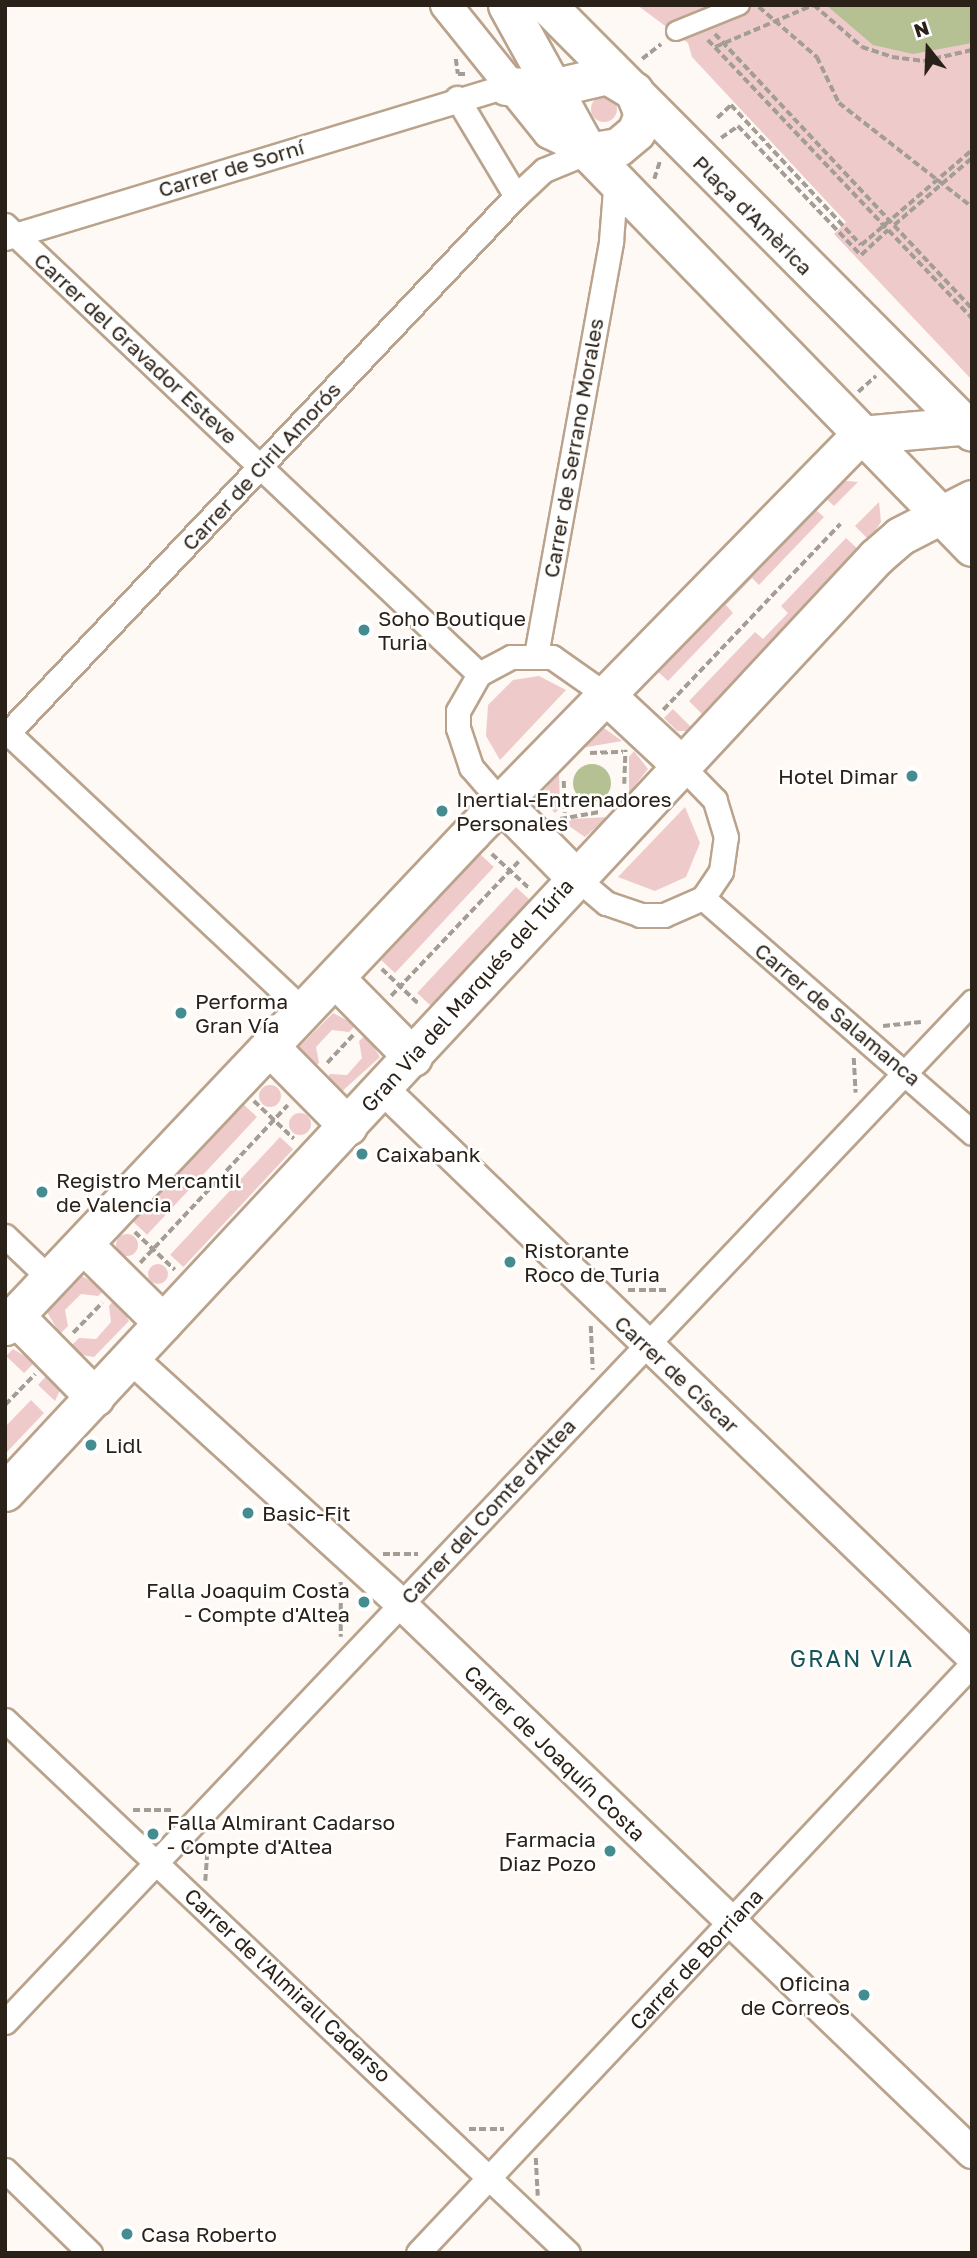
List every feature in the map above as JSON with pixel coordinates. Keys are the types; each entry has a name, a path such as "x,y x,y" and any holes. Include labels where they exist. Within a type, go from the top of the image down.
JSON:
{"main road":[{"path":"507,5 588,152 616,177 860,435 956,506 972,547"},
{"name":"Plaça d'Amèrica","path":"547,5 637,76 968,426"},
{"path":"506,86 552,88 607,75 637,76 643,114 636,132 618,146 588,152"},
{"name":"Plaça d'Amèrica","path":"860,435 968,426"},
{"path":"95,1397 10,1321 606,695 860,435"},
{"name":"Gran Via del Marqués del Túria","path":"5,1492 413,1057 574,876 876,557 956,506"},
{"path":"606,695 680,764"},
{"path":"503,804 574,876"},
{"path":"335,978 413,1057"},
{"path":"270,1047 348,1126"},
{"path":"83,1244 163,1323"}],"street":[{"path":"446,5 506,86 549,133 588,152"},
{"path":"676,31 740,5"},
{"path":"506,86 457,98 516,196 544,170 588,152"},
{"name":"Carrer de Sorní","path":"9,232 457,98"},
{"name":"Carrer de Serrano Morales","path":"536,655 611,241 616,177"},
{"name":"Carrer de Ciril Amorós","path":"6,733 516,196"},
{"name":"Carrer del Gravador Esteve","path":"9,232 262,465 479,674"},
{"path":"503,804 471,767 458,729 458,711 479,674 496,662 536,655 565,662 606,695"},
{"path":"6,733 304,1011"},
{"path":"574,876 606,903 640,915 664,915 703,898 721,871 726,837 715,800 680,764"},
{"name":"Carrer de Salamanca","path":"703,898 864,1040 906,1069 972,1133"},
{"name":"Carrer del Comte d'Altea","path":"5,2022 972,1002"},
{"name":"Carrer de Císcar","path":"383,1089 600,1302 972,1657"},
{"path":"5,1236 50,1279"},
{"name":"Carrer de Joaquín Costa","path":"131,1358 401,1604 972,2153"},
{"name":"Carrer de Borriana","path":"418,2253 972,1664"},
{"name":"Carrer de l'Almirall Cadarso","path":"5,1720 492,2177 568,2253"},
{"path":"5,2171 90,2253"}],"path":[{"path":"757,5 771,23 817,57 839,103 972,206"},
{"path":"715,47 813,5 862,47 892,57 924,61 972,50"},
{"path":"706,24 972,309"},
{"path":"699,30 972,318"},
{"path":"637,76 676,31"},
{"path":"717,118 730,105 861,246 972,150"},
{"path":"721,138 738,126 861,255 972,158"},
{"path":"654,181 663,152"},
{"path":"857,393 876,376"},
{"path":"660,714 840,524"},
{"path":"584,753 623,752 632,744"},
{"path":"623,752 624,792"},
{"path":"560,819 565,813 564,774"},
{"path":"565,813 607,812"},
{"path":"486,848 535,894"},
{"path":"387,1000 524,855"},
{"path":"376,963 425,1010"},
{"path":"852,1107 854,1054 864,1040 880,1026 926,1021"},
{"path":"325,1065 359,1028"},
{"path":"250,1098 299,1143"},
{"path":"138,1266 289,1103"},
{"path":"128,1226 177,1272"},
{"path":"593,1379 590,1314 611,1290 676,1290"},
{"path":"67,1340 110,1294"},
{"path":"5,1405 41,1367"},
{"path":"342,1645 338,1585 362,1554 429,1554"},
{"path":"120,1811 181,1810"}],"shaded area":[{"path":"637,5 972,5 972,380 834,234 846,222 692,57 688,43"},
{"path":"826,5 972,5 972,43 913,54 873,45"},
{"path":"604,96 613,100 617,109 613,118 604,122 595,118 591,109 595,100"},
{"path":"837,480 858,482 834,506 820,493"},
{"path":"879,502 881,522 869,540 855,526"},
{"path":"810,505 824,517 759,585 752,578 726,605 733,613 668,681 655,669"},
{"path":"846,538 859,550 703,715 689,701 755,632 763,639 788,613 781,606"},
{"path":"539,676 566,690 500,760 486,736 488,705 513,680"},
{"path":"673,709 691,727 688,731 677,731 664,718"},
{"path":"604,728 622,741 581,748 595,732"},
{"path":"634,751 648,769 629,793 629,757"},
{"path":"592,764 606,769 611,783 606,797 592,802 578,797 573,783 578,769"},
{"path":"559,772 560,808 555,813 540,796"},
{"path":"685,807 700,843 686,877 655,891 618,877"},
{"path":"608,817 585,837 566,824 572,819"},
{"path":"480,854 494,867 395,973 381,960"},
{"path":"516,887 530,900 431,1006 417,993"},
{"path":"333,1013 356,1025 349,1032 332,1030 316,1047 319,1063 311,1070 298,1048"},
{"path":"366,1035 380,1057 339,1094 323,1082 330,1074 347,1075 362,1058 359,1041"},
{"path":"270,1085 278,1088 281,1096 278,1104 270,1107 262,1104 259,1096 262,1088"},
{"path":"243,1104 257,1117 147,1235 133,1222"},
{"path":"300,1113 308,1116 311,1124 308,1132 300,1135 292,1132 289,1124 292,1116"},
{"path":"280,1137 293,1149 183,1267 170,1255"},
{"path":"127,1234 135,1237 138,1245 135,1253 127,1256 119,1253 116,1245 119,1237"},
{"path":"154,1264 162,1264 168,1274 162,1284 154,1284 148,1278 148,1270"},
{"path":"82,1276 105,1289 98,1296 81,1294 65,1310 68,1326 60,1334 47,1312"},
{"path":"115,1298 129,1321 94,1357 82,1355 72,1345 79,1338 96,1339 111,1322 109,1306"},
{"path":"13,1349 35,1362 24,1373 6,1356"},
{"path":"48,1374 61,1388 55,1401 38,1385"},
{"path":"31,1400 44,1413 5,1454 5,1427"}],"place":[{"name":"Soho Boutique Turia","path":"364,630"},
{"name":"Hotel Dimar","path":"912,776"},
{"name":"Inertial-Entrenadores Personales","path":"442,811"},
{"name":"Performa Gran Vía","path":"181,1013"},
{"name":"Caixabank","path":"362,1154"},
{"name":"Registro Mercantil de Valencia","path":"42,1192"},
{"name":"Ristorante Roco de Turia","path":"510,1262"},
{"name":"Lidl","path":"91,1445"},
{"name":"Basic-Fit","path":"248,1513"},
{"name":"Falla Joaquim Costa - Compte d'Altea","path":"364,1602"},
{"name":"Falla Almirant Cadarso - Compte d'Altea","path":"153,1834"},
{"name":"Farmacia Diaz Pozo","path":"610,1851"},
{"name":"Oficina de Correos","path":"864,1995"},
{"name":"Casa Roberto","path":"127,2234"}],"district":[{"name":"GRAN VIA","path":"852,1658"}]}
